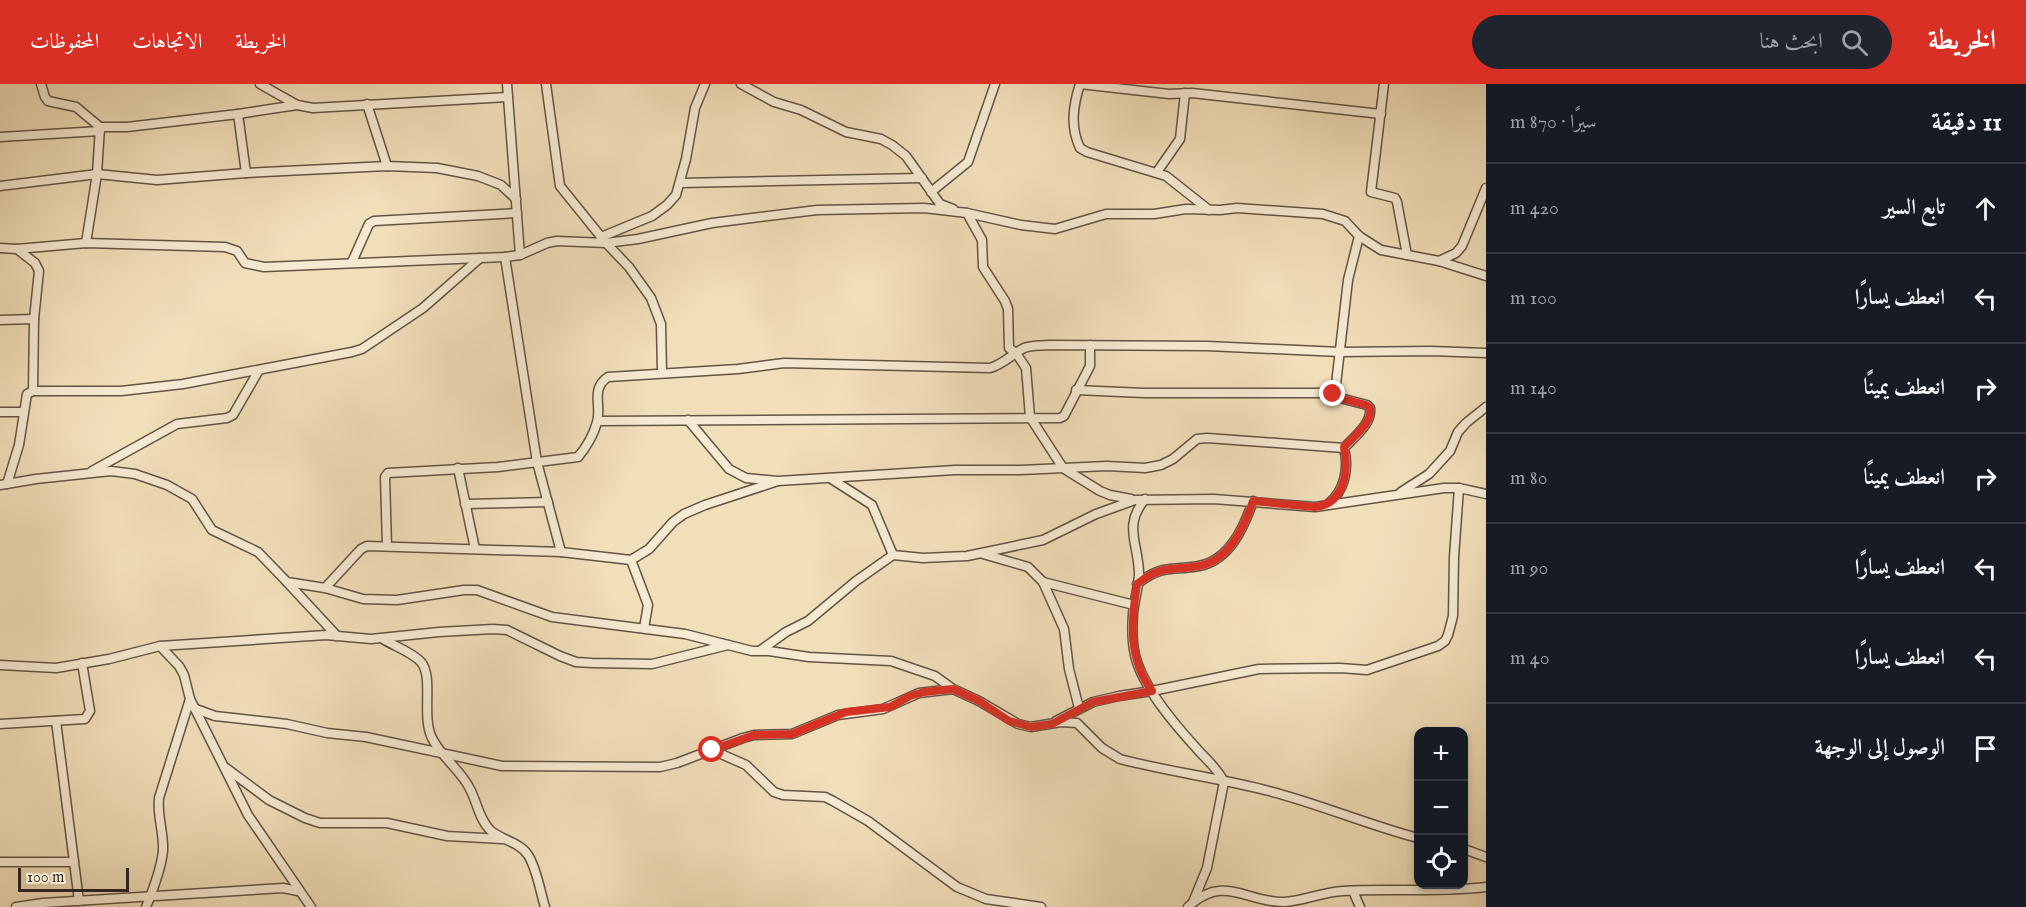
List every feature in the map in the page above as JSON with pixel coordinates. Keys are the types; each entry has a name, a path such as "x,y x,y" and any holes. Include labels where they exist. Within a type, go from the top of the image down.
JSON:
{"street":[{"path":"41,84 48,101 76,107 100,129"},
{"path":"260,84 297,105"},
{"path":"507,84 520,255"},
{"path":"546,84 560,186 603,240 629,267 651,298 661,324 662,373"},
{"path":"603,240 652,216 676,195 695,108 705,84"},
{"path":"741,84 774,102 801,110 846,132 887,142 906,156 940,204 967,214 982,240 983,267 1008,309 1007,342 1009,348 1017,354 1026,368 1030,417 1063,468 1100,491 1135,500"},
{"path":"931,192 968,162 995,84"},
{"path":"1209,210 1174,182 1156,172 1080,148 1072,116 1080,84 1381,114"},
{"path":"1384,84 1371,192 1395,198 1407,255"},
{"path":"1156,172 1180,138 1185,93"},
{"path":"0,137 127,127 297,105 314,108 508,97"},
{"path":"368,104 387,166"},
{"path":"238,114 246,173"},
{"path":"86,243 97,174 100,129"},
{"path":"0,186 97,174 157,180 387,166 437,168 478,176 501,185 516,199"},
{"path":"680,183 922,178"},
{"path":"1439,261 1456,253 1462,246 1486,188"},
{"path":"0,248 17,249 86,243 225,247 237,250 245,263 264,267 505,257 520,255 556,241 651,237 712,223 817,210 924,208 1021,225 1055,228 1106,214 1154,214 1185,209 1237,208 1336,216 1345,221 1359,236 1381,250 1439,261 1485,275"},
{"path":"352,262 369,224 374,221 517,213"},
{"path":"1344,447 1365,425 1371,413 1370,408 1366,405 1336,397 1333,394 1335,393 1348,280 1359,236"},
{"path":"17,249 34,263 39,271 34,319 33,391"},
{"path":"505,257 537,462 561,552"},
{"path":"337,636 258,552 212,530 203,519 196,504 183,493 135,474 111,471 3,485 19,445 27,394 33,391 121,391 183,384 362,349 423,308 480,258"},
{"path":"0,320 34,319"},
{"path":"597,421 1060,418 1064,416 1076,390 1087,375 1090,366 1089,345"},
{"path":"387,546 385,477 388,473 498,467 578,457 584,450 597,421 598,386 608,377 738,369 784,363 990,368 1031,346 1218,346 1340,352 1486,353"},
{"path":"89,473 177,424 227,418 233,415 259,370"},
{"path":"1076,390 1144,393 1335,393"},
{"path":"1398,494 1429,474 1450,451 1458,432 1486,407"},
{"path":"0,412 23,412"},
{"path":"688,420 729,469 746,478 778,481 955,470 1107,466 1144,468 1161,465 1173,459 1197,439 1207,438 1344,447"},
{"path":"1325,506 1336,498 1343,486 1346,460 1344,447"},
{"path":"458,468 475,549"},
{"path":"830,477 872,505 893,555"},
{"path":"325,588 361,549 367,546 561,552 631,560 650,549 673,522 684,514 778,481"},
{"path":"1052,724 1079,708 1105,699 1258,669 1367,670 1438,646 1445,641 1453,616 1459,488"},
{"path":"761,651 786,632 808,621 849,586 893,555 923,558 967,556 1043,540 1096,514 1135,500 1253,501 1298,506 1325,506 1398,494 1459,488 1486,494"},
{"path":"1145,499 1133,517 1139,576 1132,614 1134,652 1145,681 1191,742 1221,775 1224,782 1207,868 1190,904"},
{"path":"1137,584 1156,571 1199,566 1218,557 1239,536 1253,501"},
{"path":"465,504 548,502"},
{"path":"980,553 1028,567 1043,582 1064,629 1069,669 1079,708"},
{"path":"631,560 648,605 644,628"},
{"path":"287,582 377,600 397,600 477,590 552,617 685,634 752,651 809,657 891,660 935,675 953,689 1018,724 1031,727 1061,722 1077,723 1102,748 1120,759 1269,791 1338,811 1380,828 1414,837"},
{"path":"1043,582 1134,605"},
{"path":"1,664 42,668 82,663 160,646 312,635 382,639 439,632 507,630 576,662 632,665 668,660 729,645"},
{"path":"382,639 424,665 427,676 428,727 441,753 469,786 488,827 503,839 524,849 529,857 545,907"},
{"path":"160,646 179,666 184,675 190,699 248,815 311,907"},
{"path":"0,724 85,719 90,711 82,663"},
{"path":"196,709 215,716 269,720 327,733 366,737 502,766 660,766 754,735 792,734 846,712 890,707 919,693 953,689"},
{"path":"146,907 163,850 159,798 190,699"},
{"path":"56,721 79,901"},
{"path":"712,750 746,765 774,792 783,795 825,797 833,801 878,828 957,887 987,899 1041,907"},
{"path":"223,766 269,800 320,823 387,823 447,836 503,839"},
{"path":"1468,850 1486,857"},
{"path":"0,862 74,862"},
{"path":"1190,904 1209,894 1230,891 1286,902 1324,893 1465,890 1486,887"},
{"path":"16,907 79,901 96,904 150,897 283,888 298,891"},
{"path":"1353,891 1360,907"}],"route":[{"path":"712,750 754,735 792,734 846,712 890,707 910,696 924,692 953,689 979,701 1009,721 1031,727 1052,724 1093,702 1152,691 1137,664 1134,652 1132,614 1137,584 1150,573 1199,566 1218,557 1239,536 1253,501 1315,507 1325,506 1336,498 1343,486 1346,460 1344,447 1365,425 1371,413 1370,408 1366,405 1336,397 1333,394"}]}
